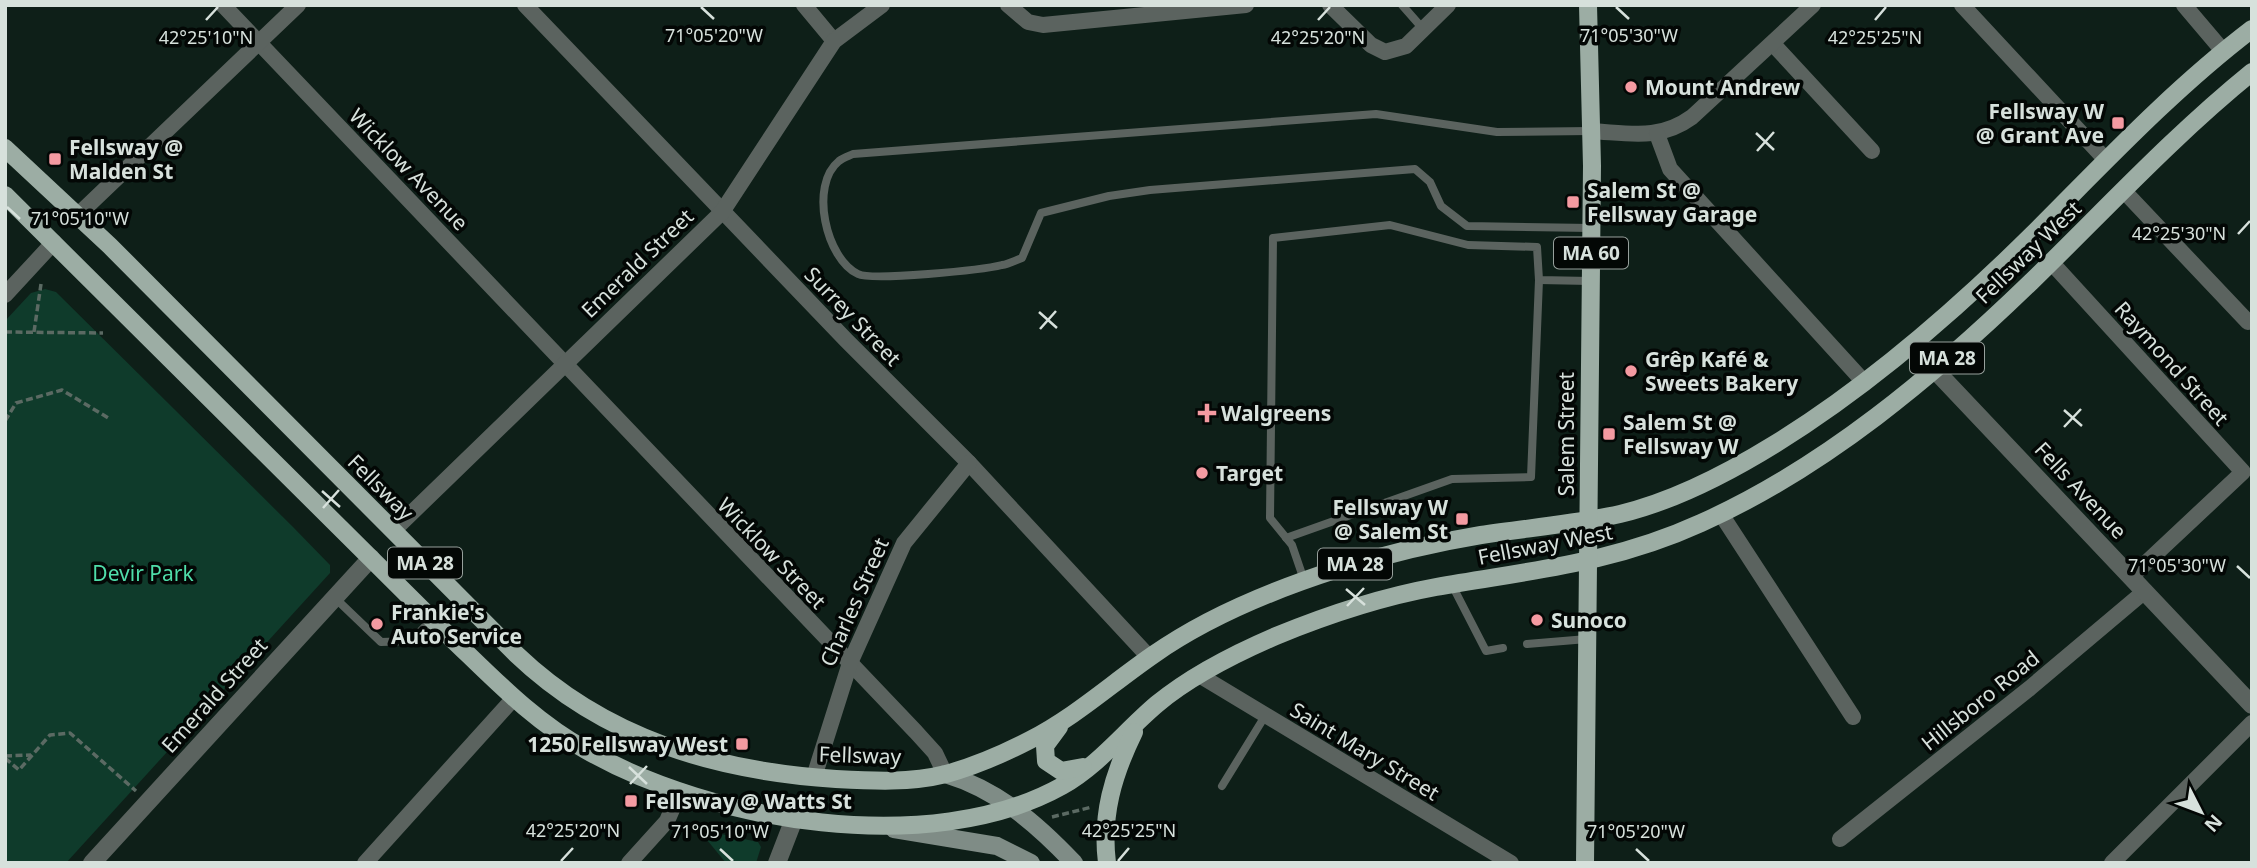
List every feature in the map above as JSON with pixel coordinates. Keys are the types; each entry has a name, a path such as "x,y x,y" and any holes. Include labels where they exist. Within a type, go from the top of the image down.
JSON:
{"main road":[{"name":"Salem Street","path":"1585,863 1587,563 1590,519 1591,131 1588,5"},
{"name":"Fellsway West","path":"945,774 1013,749 1081,711 1149,657 1219,618 1304,580 1423,546 1628,512 1676,495 1727,471 1784,438 1864,382 1959,304 2106,160 2224,51 2252,29"},
{"name":"Fellsway West","path":"866,825 953,821 1014,807 1062,786 1100,758 1140,720 1199,675 1271,638 1333,614 1381,600 1452,585 1587,563 1655,542 1721,514 1816,457 1934,369 2252,72"},
{"name":"Fellsway","path":"5,148 78,215 530,667 590,712 631,734 696,758 748,770 881,781 945,774"},
{"name":"MA 28","path":"5,195 514,698 584,749 630,772 680,791 794,818 866,825"},
{"path":"1081,711 1048,738 1044,751 1046,761 1053,769 1072,771 1100,758"},
{"path":"1107,863 1104,829 1108,798 1121,758 1140,720"},
{"path":"945,774 982,788 1014,807 1074,863"},
{"path":"866,825 975,841 1010,850 1031,863"}],"street":[{"name":"Wicklow Avenue","path":"223,5 563,364"},
{"path":"78,215 298,5"},
{"name":"Surrey Street","path":"525,5 722,212 970,463 1149,657"},
{"path":"804,5 834,41"},
{"name":"Emerald Street","path":"393,531 722,212 834,41 882,5"},
{"path":"1008,5 1028,22 1043,25 1246,5"},
{"path":"1330,5 1379,50 1399,50 1424,30 1448,5"},
{"path":"1591,131 1657,134 1674,129 1692,117 1814,5"},
{"path":"1962,5 2106,160"},
{"path":"2183,5 2224,51"},
{"path":"1773,44 1872,151"},
{"path":"1657,134 1670,169 1864,382"},
{"path":"2123,190 2248,322"},
{"path":"5,295 54,242"},
{"name":"Raymond Street","path":"2051,262 2243,472 2131,576"},
{"name":"Wicklow Street","path":"563,364 935,753 945,774"},
{"name":"Fells Avenue","path":"1934,369 2252,705"},
{"name":"Charles Street","path":"814,777 850,663 904,543 970,463"},
{"path":"1721,514 1853,717"},
{"name":"Emerald Street","path":"92,863 371,558"},
{"name":"Hillsboro Road","path":"1840,839 2030,688 2145,591"},
{"name":"Saint Mary Street","path":"1199,675 1511,863"},
{"path":"365,863 514,698"},
{"path":"2112,863 2252,723"},
{"path":"629,863 667,821 680,791"},
{"path":"777,863 794,818"}],"lane":[{"path":"1402,5 1424,30"},
{"path":"1591,131 1497,132 1376,114 853,154 838,162 828,178 824,200 826,231 842,261 859,275 880,277 1002,265 1022,258 1041,213 1109,196 1415,169 1430,182 1441,206 1467,226 1591,228"},
{"path":"1286,538 1452,479 1531,477 1539,280 1537,247 1468,245 1390,225 1273,238 1270,518 1286,538 1292,545 1304,580"},
{"path":"1539,280 1590,281"},
{"path":"1452,585 1486,651 1503,648"},
{"path":"334,597 381,642 411,641 432,619"},
{"path":"1527,644 1587,639"},
{"path":"1222,786 1265,716"}],"path":[{"path":"34,332 41,284"},
{"path":"5,332 103,333"},
{"path":"5,421 7,412 16,403 62,390 110,419"},
{"path":"5,757 19,770 50,735 70,733 147,802"},
{"path":"5,757 33,754"},
{"path":"1051,818 1099,805"}],"green space":[{"name":"Devir Park","path":"45,289 56,292 293,527 330,565 330,573 66,863 5,863 5,321 31,293"},
{"path":"698,829 758,842 761,847 756,863 726,863"}],"place":[{"name":"Mount Andrew","path":"1631,87"},
{"name":"Fellsway W @ Grant Ave","path":"2118,123"},
{"name":"Fellsway @ Malden St","path":"55,159"},
{"name":"Salem St @ Fellsway Garage","path":"1573,202"},
{"name":"Grêp Kafé & Sweets Bakery","path":"1631,371"},
{"name":"Walgreens","path":"1207,413"},
{"name":"Salem St @ Fellsway W","path":"1609,434"},
{"name":"Target","path":"1202,473"},
{"name":"Fellsway W @ Salem St","path":"1462,519"},
{"name":"Sunoco","path":"1537,620"},
{"name":"Frankie's Auto Service","path":"377,624"},
{"name":"1250 Fellsway West","path":"742,744"},
{"name":"Fellsway @ Watts St","path":"631,801"}]}
